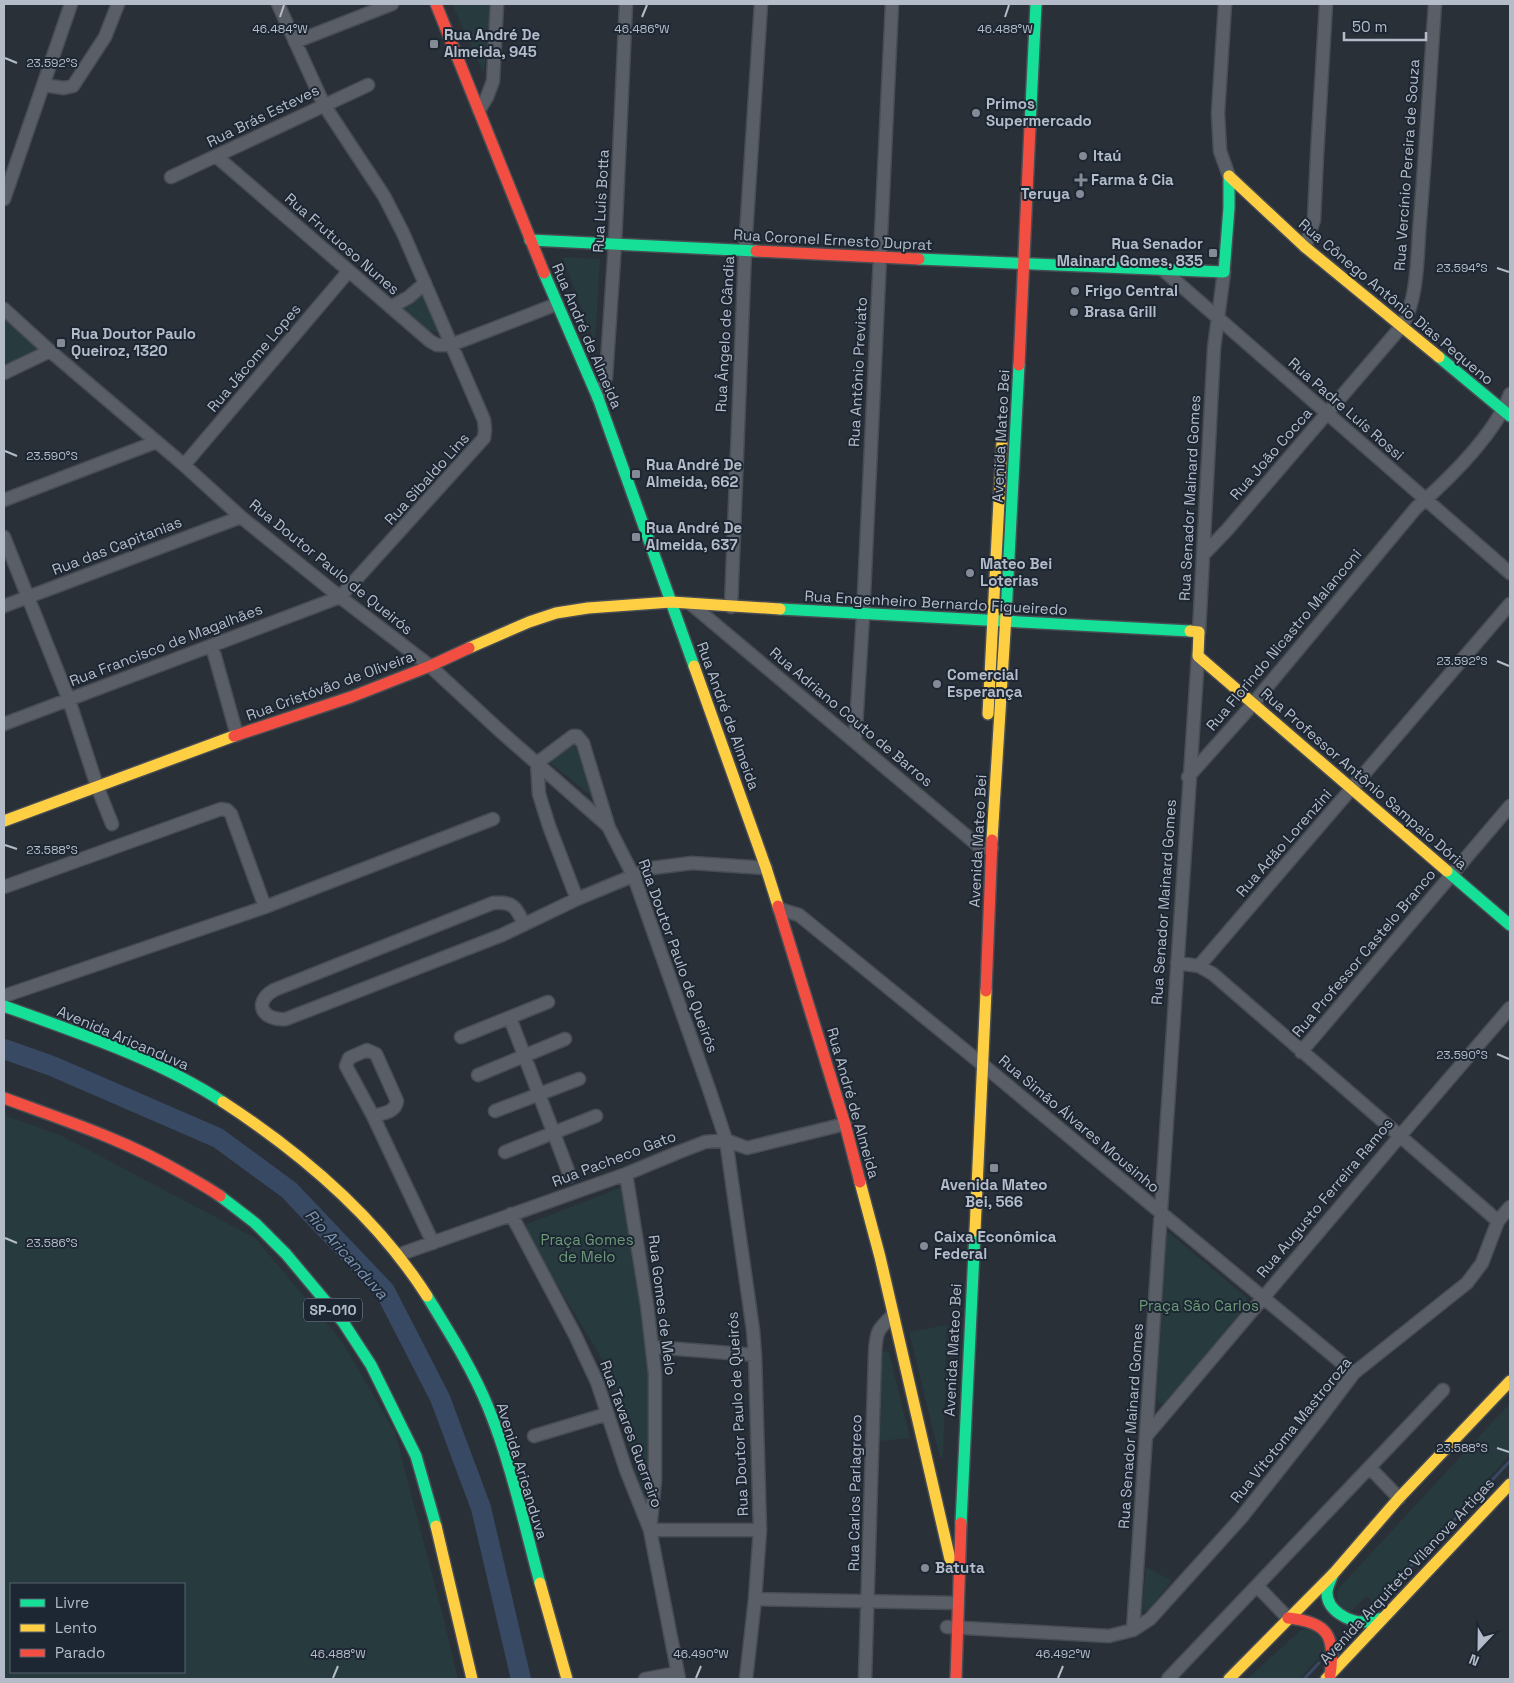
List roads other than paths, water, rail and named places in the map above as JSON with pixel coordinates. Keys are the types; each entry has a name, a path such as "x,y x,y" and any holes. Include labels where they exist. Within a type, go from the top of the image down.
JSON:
{"main road":[{"name":"Rua André de Almeida","path":"436,4 530,240 598,398 766,868 845,1124 894,1315 950,1559"},
{"name":"Avenida Mateo Bei","path":"953,1603 950,1559 973,1057 986,848 1006,620 1019,264 1036,4"},
{"name":"Avenida Mateo Bei","path":"1008,348 1019,264 1018,136"},
{"name":"Rua Senador Mainard Gomes","path":"1224,272 1238,209 1229,176"},
{"name":"Rua Cônego Antônio Dias Pequeno","path":"1229,176 1305,247 1507,413"},
{"path":"1238,209 1264,209"},
{"name":"Rua Coronel Ernesto Duprat","path":"530,240 1162,270"},
{"path":"1162,270 1224,272"},
{"name":"Avenida Mateo Bei","path":"987,725 1003,435"},
{"name":"Rua Engenheiro Bernardo Figueiredo","path":"672,602 863,615 1006,620 1199,632"},
{"name":"Rua Cristóvão de Oliveira","path":"4,821 237,735 351,697 430,666 505,631 556,613 588,608 672,602"},
{"name":"Rua Senador Mainard Gomes","path":"1198,656 1199,632"},
{"name":"Rua Professor Antônio Sampaio Dória","path":"1198,656 1510,925"},
{"name":"Avenida Mateo Bei","path":"946,1679 952,1628 954,1488 965,1423 983,1065 986,848 985,763"},
{"path":"4,996 43,1020"},
{"name":"Avenida Aricanduva","path":"4,1006 123,1051 165,1070 213,1095 264,1127 314,1167 347,1197 398,1255 426,1293 456,1342 481,1392 502,1446 567,1679"},
{"name":"SP-010","path":"4,1098 101,1133 154,1157 210,1189 255,1223 286,1254 343,1322 371,1365 416,1456 429,1498 472,1679"},
{"path":"1229,1679 1334,1573 1399,1498 1510,1381"},
{"name":"Rua André de Almeida","path":"928,1461 937,1475 954,1488"},
{"name":"Avenida Arquiteto Vilanova Artigas","path":"1328,1677 1510,1484"},
{"path":"1334,1573 1327,1593 1330,1604 1334,1609 1342,1615 1357,1621 1364,1622 1383,1618"},
{"path":"1288,1618 1307,1620 1317,1624 1328,1634 1333,1648 1328,1677"},
{"name":"Avenida Mateo Bei","path":"952,1628 956,1679"}],"street":[{"path":"4,199 71,4"},
{"path":"43,85 64,88 73,86 105,37 118,4"},
{"name":"Rua Sibaldo Lins","path":"278,4 324,105 384,196 403,232 484,420 484,438 340,597"},
{"path":"295,42 392,4"},
{"path":"479,110 487,97 492,81 496,4"},
{"name":"Rua Luis Botta","path":"598,398 606,378 615,244 626,4"},
{"name":"Rua Ângelo de Cândia","path":"731,607 745,250 761,4"},
{"name":"Rua Antônio Previato","path":"855,742 863,615 892,4"},
{"path":"1224,4 1218,136 1220,151 1229,176"},
{"path":"1305,247 1314,220 1316,155 1326,4"},
{"name":"Rua Vercínio Pereira de Souza","path":"1401,327 1409,313 1414,284 1425,161 1435,4"},
{"name":"Rua Brás Esteves","path":"171,177 368,85"},
{"name":"Rua Frutuoso Nunes","path":"217,156 348,272 430,341 437,345 451,345"},
{"name":"Rua Padre Luís Rossi","path":"1162,270 1510,573"},
{"name":"Rua Jácome Lopes","path":"184,465 348,272"},
{"name":"Rua Senador Mainard Gomes","path":"1199,632 1214,348 1224,272"},
{"path":"391,307 409,298 425,283"},
{"path":"451,345 557,304"},
{"name":"Rua Doutor Paulo de Queirós","path":"4,309 241,517 340,597 430,666 608,826 634,877 726,1140 755,1355 760,1530 746,1679"},
{"name":"Rua João Cocca","path":"1203,555 1227,530 1401,327"},
{"path":"4,374 50,351"},
{"name":"Rua Florindo Nicastro Malanconi","path":"1188,777 1253,703 1416,508 1447,481 1507,413 1510,394"},
{"path":"4,500 156,442"},
{"name":"Rua das Capitanias","path":"4,606 241,517"},
{"path":"4,537 69,700 97,786 112,824"},
{"name":"Rua Francisco de Magalhães","path":"4,724 340,597"},
{"name":"Rua Adriano Couto de Barros","path":"691,604 855,742 986,848"},
{"name":"Rua Adão Lorenzini","path":"1199,966 1510,604"},
{"path":"212,646 237,735"},
{"name":"Rua Senador Mainard Gomes","path":"1133,1630 1188,777 1198,656"},
{"path":"577,899 539,794 537,763 568,738 577,736 583,743 608,826"},
{"name":"Rua Professor Castelo Branco","path":"1301,1052 1510,806"},
{"path":"4,887 221,809 227,810 231,814 266,907"},
{"path":"4,996 266,907 493,819"},
{"path":"524,924 517,909 501,902 493,904 274,990 264,997 262,1007 264,1013 269,1017 286,1019 502,935 524,924 536,917 652,868 692,863 766,868"},
{"name":"Rua Simão Álvares Mousinho","path":"779,909 799,915 1354,1372"},
{"path":"1177,963 1199,966 1213,974 1498,1221"},
{"path":"461,1037 548,1002"},
{"name":"Rua Augusto Ferreira Ramos","path":"1147,1435 1510,1008"},
{"path":"510,1018 573,1184"},
{"path":"478,1075 565,1039"},
{"path":"373,1116 392,1110 395,1108 397,1101 376,1054 367,1050 349,1058 346,1066 373,1116 433,1243"},
{"path":"495,1111 579,1080"},
{"path":"505,1152 596,1116"},
{"name":"Rua Pacheco Gato","path":"398,1255 511,1214 573,1184 626,1174 705,1142 726,1140 748,1148 845,1124"},
{"name":"Rua Gomes de Melo","path":"626,1174 653,1347 655,1374 655,1480 650,1530"},
{"name":"Rua Vitotoma Mastroroza","path":"1133,1630 1150,1619 1171,1598 1240,1518 1320,1418 1354,1372 1466,1283 1482,1263 1498,1221 1510,1206"},
{"name":"Rua Tavares Guerreiro","path":"511,1214 575,1335 597,1382 650,1530 678,1676"},
{"name":"Rua Carlos Parlagreco","path":"865,1679 876,1339 881,1326 894,1315"},
{"path":"653,1347 755,1355"},
{"path":"1168,1679 1443,1390"},
{"path":"534,1436 607,1414"},
{"path":"1370,1468 1399,1498"},
{"path":"650,1530 760,1530"},
{"path":"1257,1586 1288,1618"},
{"path":"755,1599 953,1603"},
{"path":"952,1628 1109,1636 1133,1630"},
{"path":"645,1679 678,1676"}],"waterway":[{"name":"Rio Aricanduva","path":"4,1049 52,1066 218,1138 289,1190 385,1291 440,1398 481,1508 521,1679"},
{"path":"1373,1606 1510,1461"},
{"path":"1304,1679 1319,1663"}],"place":[{"name":"Rua André De Almeida, 945","path":"434,44"},
{"name":"Primos Supermercado","path":"976,113"},
{"name":"Itaú","path":"1083,156"},
{"name":"Farma & Cia","path":"1081,180"},
{"name":"Teruya","path":"1080,194"},
{"name":"Rua Senador Mainard Gomes, 835","path":"1213,253"},
{"name":"Frigo Central","path":"1075,291"},
{"name":"Brasa Grill","path":"1074,312"},
{"name":"Rua Doutor Paulo Queiroz, 1320","path":"61,343"},
{"name":"Rua André De Almeida, 662","path":"636,474"},
{"name":"Rua André De Almeida, 637","path":"636,537"},
{"name":"Mateo Bei Loterias","path":"970,573"},
{"name":"Comercial Esperança","path":"937,684"},
{"name":"Avenida Mateo Bei, 566","path":"994,1168"},
{"name":"Caixa Econômica Federal","path":"924,1246"},
{"name":"Batuta","path":"925,1568"}],"park label":[{"name":"Praça Gomes de Melo","path":"587,1248"},
{"name":"Praça São Carlos","path":"1199,1306"}]}
